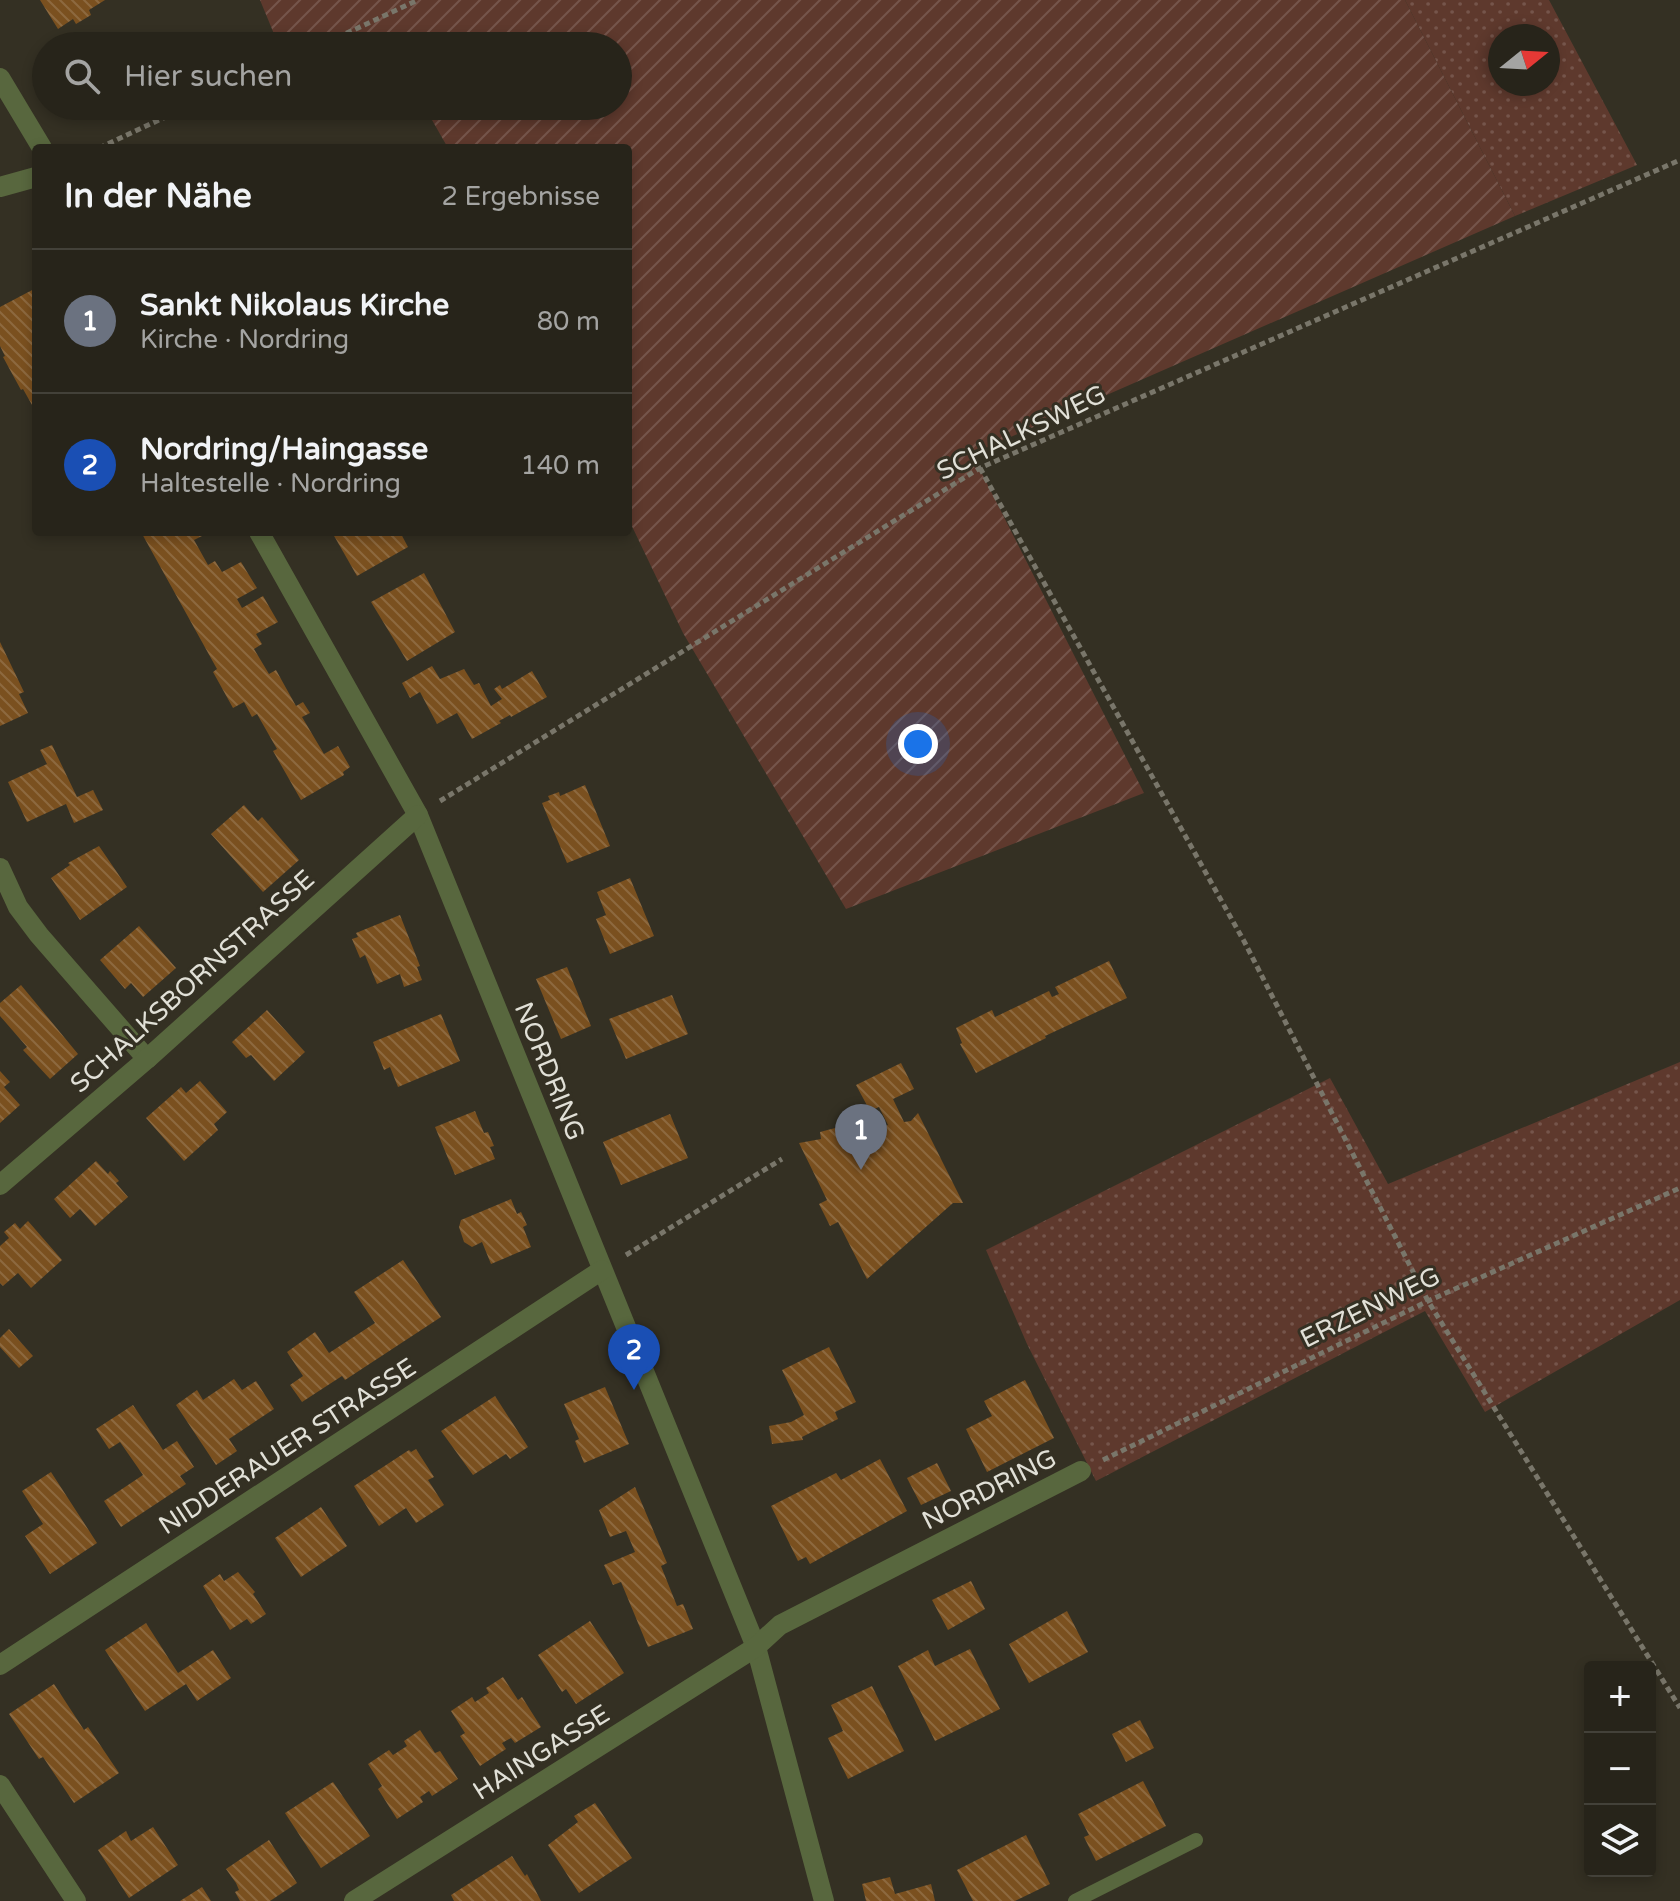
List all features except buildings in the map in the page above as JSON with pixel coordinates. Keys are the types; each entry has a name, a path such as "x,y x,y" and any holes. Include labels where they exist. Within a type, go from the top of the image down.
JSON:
{"street":[{"path":"0,78 40,144"},
{"path":"0,187 32,178"},
{"name":"NORDRING","path":"261,536 418,815 756,1647 824,1901"},
{"name":"SCHALKSBORNSTRASSE","path":"0,1185 147,1059 418,815"},
{"path":"0,868 18,907 39,935 147,1059"},
{"name":"NIDDERAUER STRASSE","path":"0,1665 602,1270"},
{"name":"NORDRING","path":"756,1647 780,1625 1081,1471"},
{"name":"HAINGASSE","path":"354,1901 756,1647"},
{"path":"0,1785 76,1901"}],"lane":[{"path":"1075,1901 1196,1840"}],"path":[{"path":"349,32 418,0"},
{"path":"108,144 159,120"},
{"name":"SCHALKSWEG","path":"418,815 980,468 1680,160"},
{"path":"980,468 1245,943 1428,1301 1680,1708"},
{"path":"602,1270 782,1159"},
{"name":"ERZENWEG","path":"1081,1471 1428,1301 1680,1188"}],"shaded area":[{"path":"260,0 1405,0 1515,216 972,454 1144,793 846,909 683,633 632,526 632,144 446,144 432,120 632,120 632,32 273,32"},
{"path":"1405,0 1549,0 1637,165 1515,216"},
{"path":"1680,1062 1680,1300 1485,1412 1425,1311 1096,1481 1027,1344 986,1250 1330,1078 1388,1184"}],"place":[{"name":"Sankt Nikolaus Kirche","path":"861,1170"},
{"name":"Nordring/Haingasse","path":"634,1390"}]}
